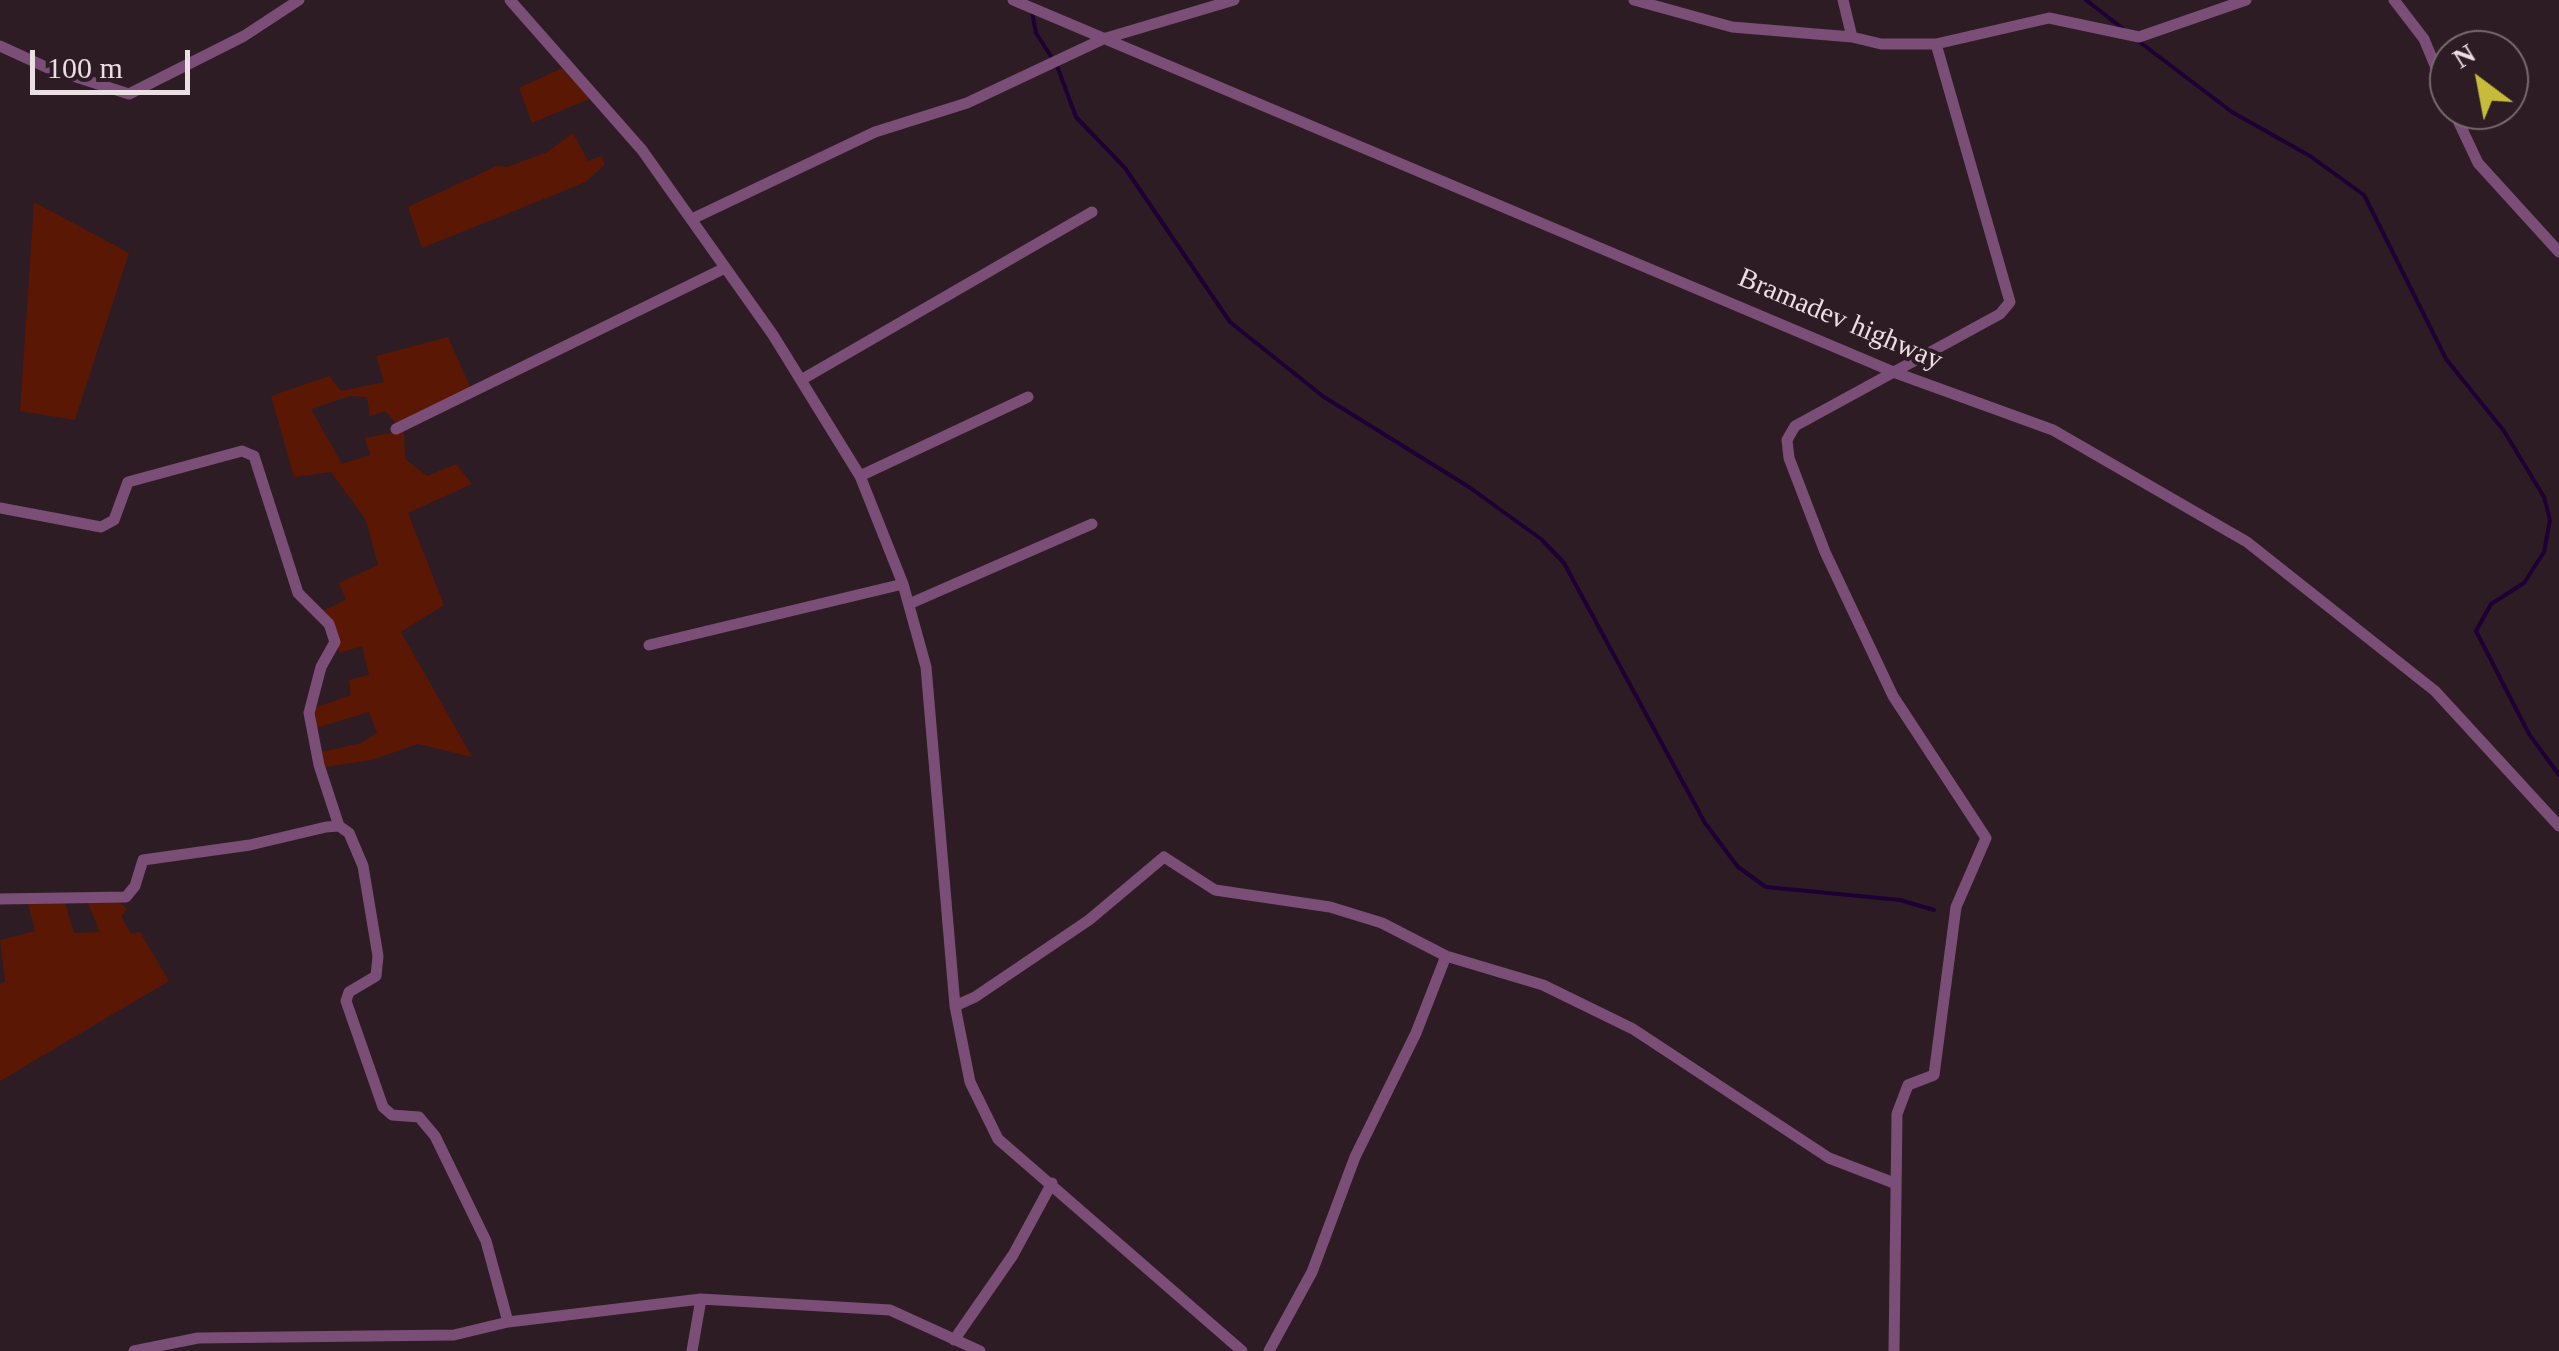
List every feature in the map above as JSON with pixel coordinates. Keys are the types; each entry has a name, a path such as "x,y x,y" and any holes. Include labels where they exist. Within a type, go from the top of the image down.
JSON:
{"street":[{"path":"0,46 48,68 129,94 244,36 298,0"},
{"path":"510,0 642,150 801,380 860,476 903,584 926,667 954,1006 970,1082 998,1138 1242,1351"},
{"name":"Bramadev highway","path":"1013,0 1370,147 1896,372 2053,430 2247,542 2435,690 2559,826"},
{"path":"692,218 875,132 967,102 1104,39 1234,0"},
{"path":"1634,0 1732,27 1852,37 1881,44 1936,44 2049,18 2139,37 2246,0"},
{"path":"1844,0 1852,37"},
{"path":"2394,0 2429,51"},
{"path":"1894,1351 1896,1114 1908,1085 1934,1075 1956,907 1986,838 1894,696 1825,552 1789,458 1787,440 1795,426 2000,314 2010,302 1936,44"},
{"path":"2463,130 2478,163 2559,252"},
{"path":"801,380 1092,212"},
{"path":"396,428 725,268"},
{"path":"860,476 1028,397"},
{"path":"0,508 101,526 114,520 128,482 242,451 254,456 298,594 329,624 335,642 321,667 309,712 319,765 339,826 349,832 364,866 373,913 376,976 348,992 346,1001 377,1096 392,1115 419,1117 435,1136 486,1241 508,1322"},
{"path":"909,604 1092,524"},
{"path":"649,644 903,584"},
{"path":"0,899 126,897 135,886 143,860 250,845 339,826"},
{"path":"954,1006 976,997 1089,920 1164,856 1215,890 1330,906 1382,923 1446,956 1543,985 1633,1028 1814,1149 1894,1183"},
{"path":"1269,1351 1312,1272 1355,1157 1416,1033 1446,956"},
{"path":"954,1340 1013,1255 1052,1183"},
{"path":"692,1351 701,1299"},
{"path":"134,1351 198,1338 454,1335 508,1322 701,1299 890,1310 980,1351"}],"shaded area":[{"path":"562,68 591,98 532,123 519,88"},
{"path":"573,133 588,161 602,156 604,165 586,182 422,248 408,207 497,166 507,167 547,152"},
{"path":"34,202 129,253 75,420 20,411"},
{"path":"448,337 472,391 396,423 385,411 370,416 367,397 350,396 311,409 342,464 370,455 365,438 404,430 405,459 427,476 456,464 472,484 408,513 444,605 401,632 472,757 418,744 372,760 325,767 321,752 361,743 377,733 369,712 316,728 315,708 351,695 349,680 369,675 362,646 340,653 324,610 346,600 339,583 378,565 366,520 331,472 294,477 271,396 329,376 341,391 384,382 376,356"},
{"path":"64,899 74,933 100,932 86,899 120,902 127,910 121,916 131,934 140,932 169,981 0,1081 0,984 5,981 0,940 35,931 28,903"}],"waterway":[{"path":"2086,0 2122,28"},
{"path":"1032,12 1036,33 1052,58"},
{"path":"2137,40 2232,112 2310,156 2364,195 2446,359 2504,431 2544,497 2550,520 2544,552 2524,583 2491,604 2476,631 2529,734 2559,775"},
{"path":"1057,66 1076,117 1125,168 1230,322 1324,397 1469,487 1541,539 1564,563 1705,823 1738,867 1766,887 1900,900 1934,910"}]}
